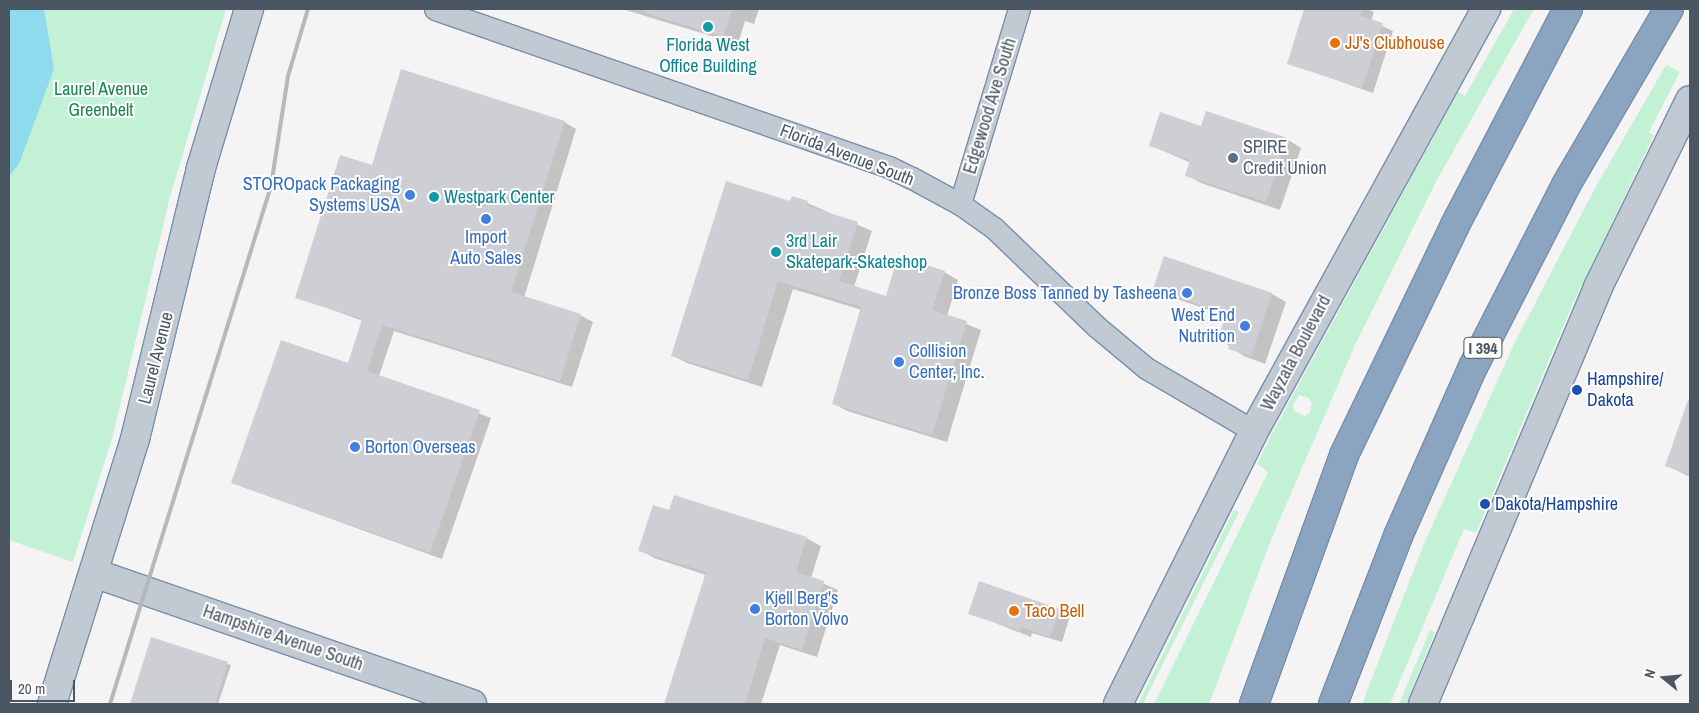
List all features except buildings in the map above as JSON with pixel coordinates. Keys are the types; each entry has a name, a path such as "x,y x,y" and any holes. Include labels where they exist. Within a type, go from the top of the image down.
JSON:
{"highway":[{"path":"1254,704 1344,455 1455,225 1518,108 1568,9"},
{"path":"1518,108 1579,9"},
{"name":"I 394","path":"1333,704 1398,536 1473,367 1566,185 1669,9"}],"street":[{"name":"Laurel Avenue","path":"52,704 94,573 160,342 201,168 249,9"},
{"name":"Florida Avenue South","path":"435,9 890,167 960,204 1029,258 1120,349 1180,390 1254,431"},
{"name":"Edgewood Ave South","path":"960,204 1019,9"},
{"name":"Wayzata Boulevard","path":"1118,704 1254,431 1486,9"},
{"path":"1423,704 1598,287 1690,100"},
{"name":"Hampshire Avenue South","path":"94,573 472,704"}],"green space":[{"name":"Laurel Avenue Greenbelt","path":"9,9 226,9 170,197 113,435 73,562 9,540"},
{"path":"1514,9 1534,9 1438,178 1355,345 1271,540 1209,704 1154,704 1268,472 1257,464 1274,430 1458,92 1465,96","holes":["1299,395 1309,398 1312,404 1310,412 1305,416 1294,411 1293,405"]},
{"path":"1666,65 1680,72 1649,132 1654,135 1574,301 1476,533 1464,529 1390,704 1362,704 1423,546 1515,342 1594,190"},
{"path":"1234,510 1239,512 1143,704 1138,704"},
{"path":"1430,630 1435,632 1406,704 1399,704"}],"water":[{"path":"9,9 44,9 54,69 19,164 9,176"}],"railway":[{"path":"110,704 271,186 288,76 308,9"}],"place":[{"name":"Florida West Office Building","path":"708,27"},
{"name":"JJ's Clubhouse","path":"1335,43"},
{"name":"SPIRE Credit Union","path":"1233,158"},
{"name":"STOROpack Packaging Systems USA","path":"410,195"},
{"name":"Westpark Center","path":"434,197"},
{"name":"Import Auto Sales","path":"486,219"},
{"name":"3rd Lair Skatepark-Skateshop","path":"776,252"},
{"name":"Bronze Boss Tanned by Tasheena","path":"1187,293"},
{"name":"West End Nutrition","path":"1245,326"},
{"name":"Collision Center, Inc.","path":"899,362"},
{"name":"Hampshire/ Dakota","path":"1577,390"},
{"name":"Borton Overseas","path":"355,447"},
{"name":"Dakota/Hampshire","path":"1485,504"},
{"name":"Kjell Berg's Borton Volvo","path":"755,609"},
{"name":"Taco Bell","path":"1014,611"}]}
